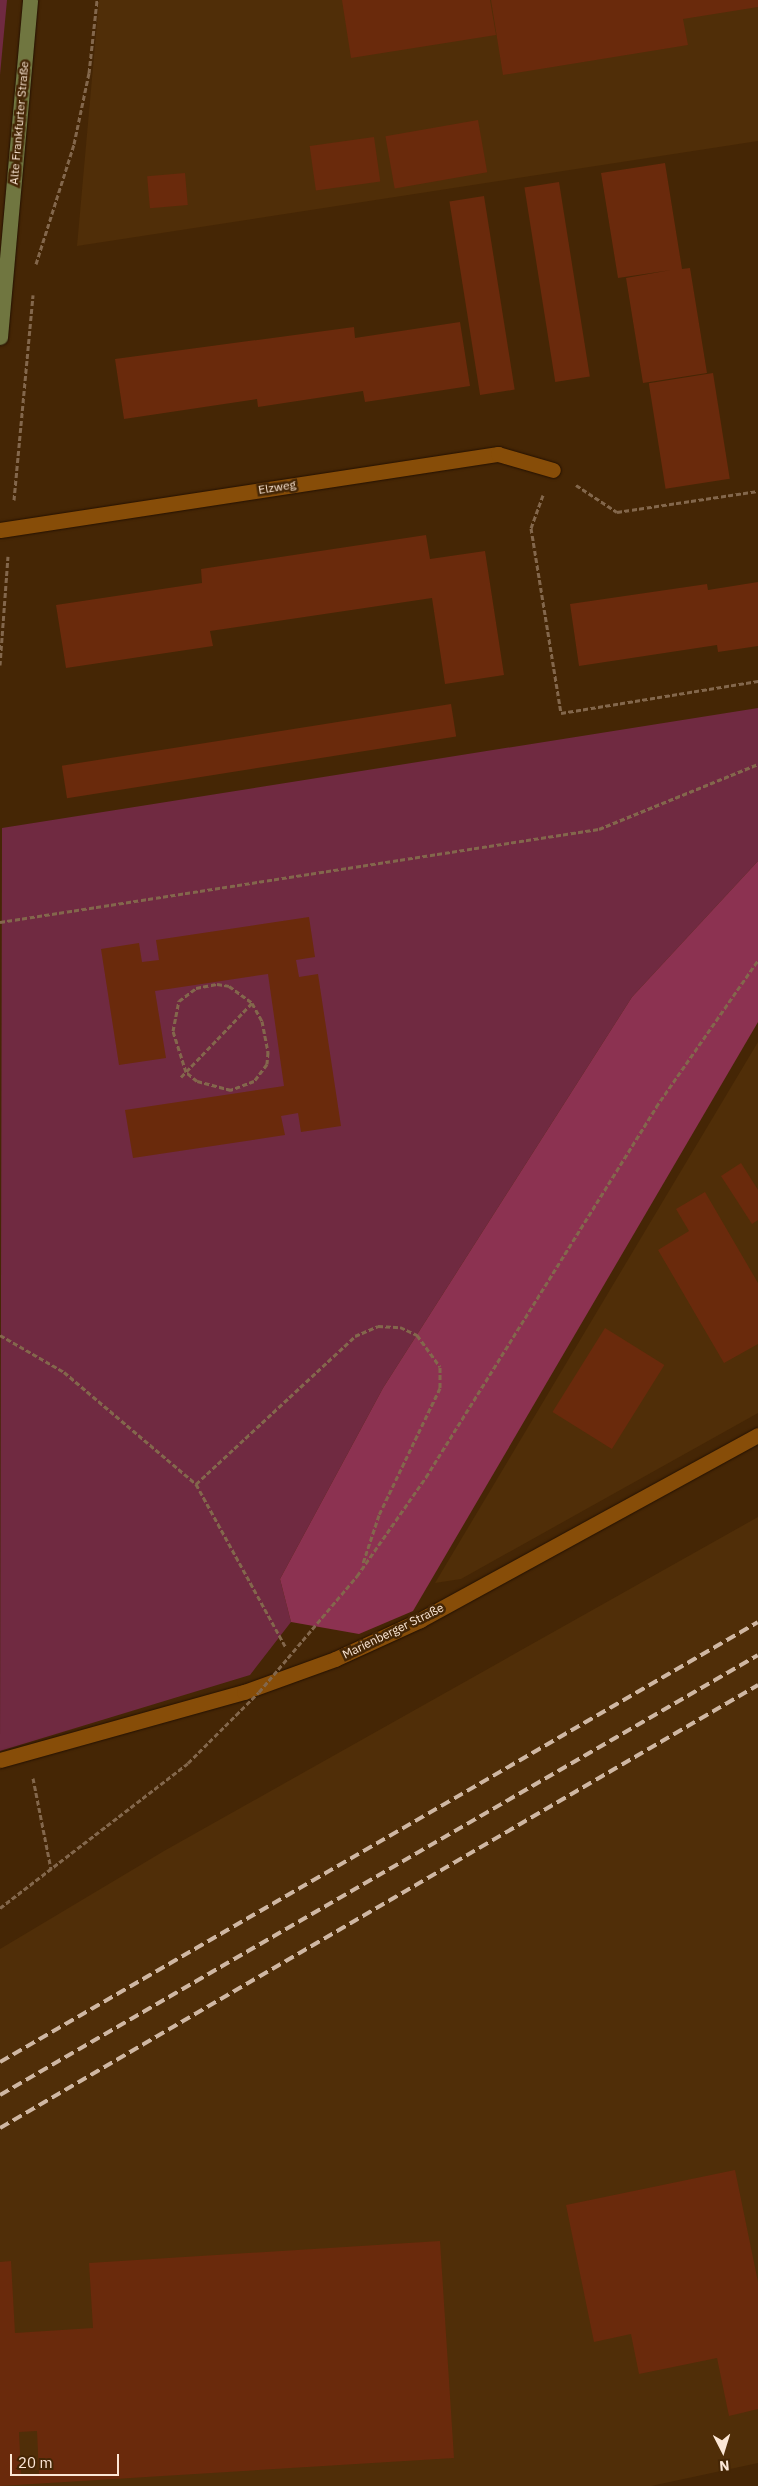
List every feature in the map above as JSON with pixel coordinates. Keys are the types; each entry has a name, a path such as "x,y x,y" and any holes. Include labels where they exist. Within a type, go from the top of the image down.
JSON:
{"street":[{"name":"Alte Frankfurter Straße","path":"0,336 30,0"},
{"name":"Elzweg","path":"5,529 498,454 553,470"},
{"name":"Marienberger Straße","path":"0,1760 299,1674 420,1620 758,1435"}],"path":[{"path":"35,270 76,135 90,73 97,0"},
{"path":"0,665 5,529 34,290"},
{"path":"758,491 617,512 553,470 530,528 561,713 758,681"},
{"path":"0,922 599,830 758,764"},
{"path":"0,1908 188,1763 265,1685 357,1576 426,1477 656,1107 758,960"},
{"path":"217,984 229,986 252,1003 262,1021 268,1052 267,1064 258,1077 231,1090 197,1082 186,1072 173,1032 179,1001 196,988 217,984"},
{"path":"181,1077 252,1003"},
{"path":"196,1484 355,1336 378,1326 400,1327 417,1335 440,1367 440,1388 379,1515 361,1569"},
{"path":"0,1335 64,1372 196,1484 299,1674"},
{"path":"28,1752 50,1868"}],"shaded area":[{"path":"0,0 7,0 0,75"},
{"path":"99,0 758,0 758,141 77,246"},
{"path":"758,708 758,861 632,997 383,1388 280,1579 291,1622 250,1675 0,1751 2,828"},
{"path":"758,861 758,1022 413,1611 359,1634 291,1622 280,1579 383,1388 632,997"},
{"path":"758,1042 758,1413 461,1579 435,1583"},
{"path":"758,1517 758,2463 651,2486 0,2486 0,1949 164,1851"}],"building":[{"path":"342,0 490,0 496,35 351,58"},
{"path":"491,0 758,0 758,7 683,19 688,45 503,75"},
{"path":"478,120 487,172 395,189 385,136"},
{"path":"374,137 380,182 316,191 310,146"},
{"path":"665,163 682,269 690,268 707,373 643,383 626,278 671,270 618,278 601,173"},
{"path":"185,173 188,205 150,208 147,176"},
{"path":"559,182 590,377 555,382 524,187"},
{"path":"484,196 515,390 480,395 449,201"},
{"path":"460,322 470,386 365,402 363,391 258,407 257,399 124,419 115,359 354,327 355,338"},
{"path":"713,373 730,479 666,489 649,383"},
{"path":"426,535 430,559 485,551 504,675 445,684 432,598 210,631 213,646 66,668 56,605 202,583 201,569"},
{"path":"758,582 758,646 718,652 717,645 579,666 570,604 707,584 708,590"},
{"path":"451,704 456,737 67,798 62,766"},
{"path":"309,917 315,957 296,960 299,977 318,974 341,1126 301,1132 298,1113 281,1116 285,1135 133,1158 125,1110 284,1086 268,974 155,991 166,1058 119,1065 101,949 139,943 142,962 159,960 156,940"},
{"path":"741,1163 758,1190 758,1220 752,1224 721,1176"},
{"path":"705,1192 758,1283 758,1344 724,1363 658,1250 689,1231 676,1209"},
{"path":"605,1328 664,1365 612,1449 553,1412"},
{"path":"735,2170 758,2282 758,2409 729,2416 717,2358 639,2374 631,2334 594,2342 566,2205"},
{"path":"440,2241 454,2458 0,2486 0,2262 11,2261 15,2333 93,2328 89,2263","holes":["37,2431 39,2474 21,2475 19,2432"]}],"railway":[{"path":"0,2062 758,1622"},
{"path":"0,2095 758,1655"},
{"path":"0,2128 758,1685"}]}
